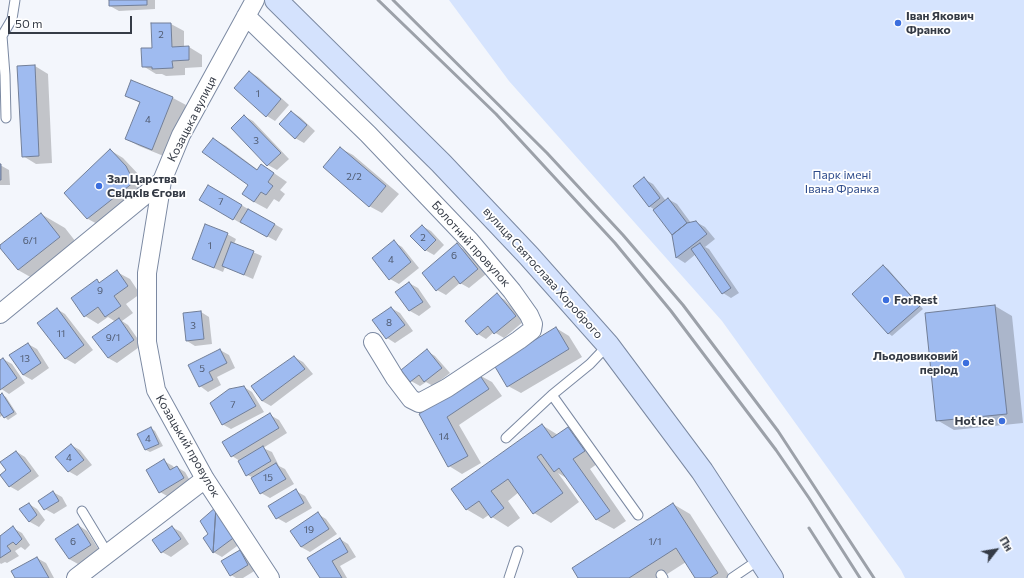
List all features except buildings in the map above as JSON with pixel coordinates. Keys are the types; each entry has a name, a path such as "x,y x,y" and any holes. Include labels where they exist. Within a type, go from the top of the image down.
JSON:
{"main road":[{"name":"вулиця Святослава Хороброго","path":"276,0 441,163 529,256 608,345 702,471 764,570"}],"street":[{"name":"Козацька вулиця","path":"0,314 162,181 181,135 255,0"},
{"name":"Болотний провулок","path":"246,16 368,134 470,241 512,292 529,315 533,324 532,330 519,340 447,388 419,403 411,399 395,378 373,342"},
{"name":"Козацький провулок","path":"162,181 147,273 147,342 156,390 205,479 270,578"},
{"path":"76,578 205,479"}],"lane":[{"path":"6,118 5,75 1,36 12,19 15,0"},
{"path":"506,438 552,395 590,364 608,345"},
{"path":"552,395 638,515"},
{"path":"82,511 108,554"},
{"path":"509,578 518,551"},
{"path":"732,578 764,570"}],"green space":[{"name":"Парк імені Івана Франка","path":"449,0 1024,0 1024,578 905,578 901,570 722,321 509,81"}],"railway":[{"path":"378,0 496,114 615,243 671,311 776,450 809,498 860,578"},
{"path":"393,0 547,153 623,235 683,305 778,431 874,578"},
{"path":"809,528 841,578"}],"place":[{"name":"Іван Якович Франко","path":"898,23"},
{"name":"Зал Царства Свідків Єгови","path":"99,186"},
{"name":"ForRest","path":"886,300"},
{"name":"Льодовиковий період","path":"966,363"},
{"name":"Hot Ice","path":"1002,421"}]}
